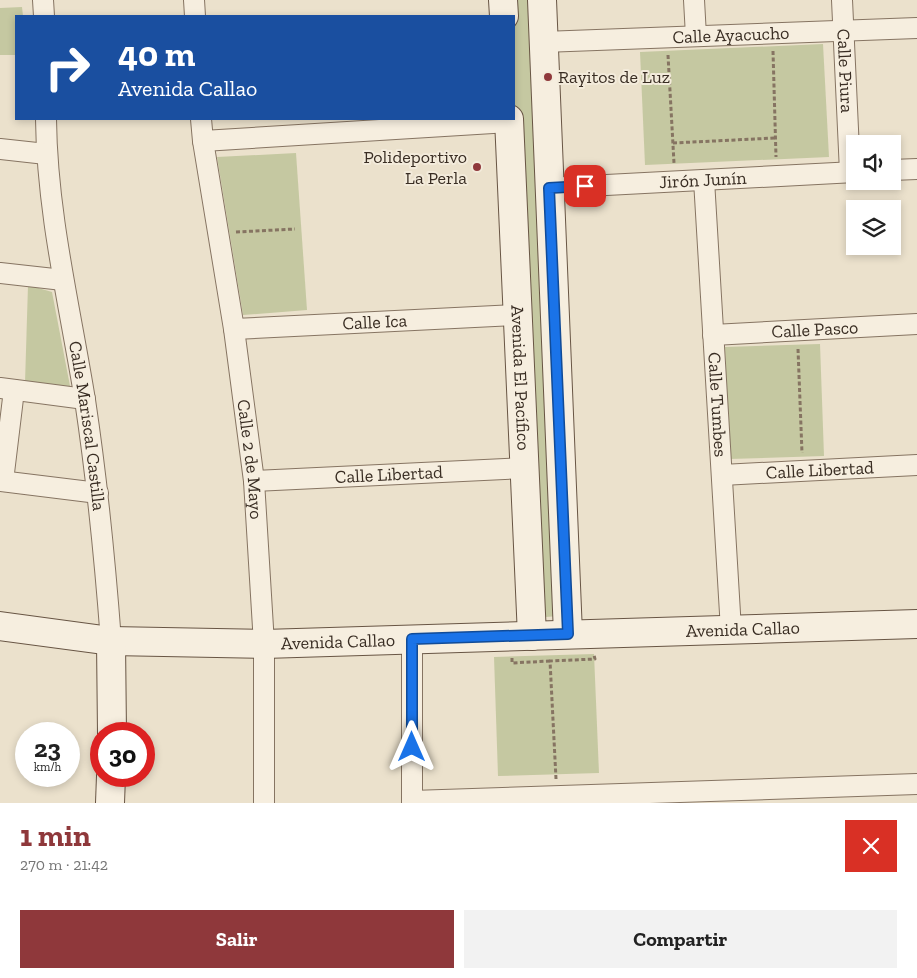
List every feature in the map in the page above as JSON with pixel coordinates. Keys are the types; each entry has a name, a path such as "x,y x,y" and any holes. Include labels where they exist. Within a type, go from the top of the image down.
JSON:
{"street":[{"path":"43,0 44,15"},
{"path":"194,0 195,15"},
{"path":"503,0 504,15"},
{"name":"Avenida El Pacífico","path":"542,0 549,188 581,634"},
{"path":"694,0 696,36"},
{"name":"Calle Piura","path":"842,0 850,135"},
{"name":"Calle Ayacucho","path":"543,42 917,28"},
{"name":"Calle Mariscal Castilla","path":"46,120 46,154 63,280 85,399 98,493 111,641 112,722"},
{"name":"Calle 2 de Mayo","path":"201,120 234,329 254,481 264,644 264,803"},
{"path":"203,141 509,120"},
{"name":"Avenida El Pacífico","path":"509,120 532,636"},
{"path":"0,149 46,154"},
{"path":"901,170 917,169"},
{"name":"Jirón Junín","path":"549,188 846,172"},
{"name":"Calle Tumbes","path":"704,180 731,630"},
{"path":"0,273 63,280"},
{"name":"Calle Ica","path":"234,329 517,315"},
{"name":"Calle Pasco","path":"713,335 917,324"},
{"path":"85,399 7,389 2,481 98,493"},
{"name":"Calle Libertad","path":"722,475 917,465"},
{"name":"Calle Libertad","path":"254,481 524,468"},
{"name":"Avenida Callao","path":"0,626 111,641 264,644 917,624"},
{"path":"412,639 412,802 917,784"},
{"path":"110,803 111,787"}],"path":[{"path":"772,34 776,176"},
{"path":"668,38 675,181"},
{"path":"673,143 775,138"},
{"path":"218,233 295,229"},
{"path":"797,331 803,471"},
{"path":"556,796 550,661 595,659 581,634"}],"green space":[{"path":"507,0 530,0 558,616 534,618 514,120 514,15"},
{"path":"22,7 23,15 15,15 15,55 0,55 0,8"},
{"path":"823,44 829,157 645,165 640,52"},
{"path":"296,153 307,310 243,315 217,157"},
{"path":"28,285 52,292 70,386 25,383"},
{"path":"820,344 824,456 729,459 725,347"},
{"path":"594,654 599,773 498,776 494,657"}],"place":[{"name":"Rayitos de Luz","path":"548,77"},
{"name":"Polideportivo La Perla","path":"477,167"}],"route":[{"path":"412,747 412,639 568,634 549,188 585,186"}]}
